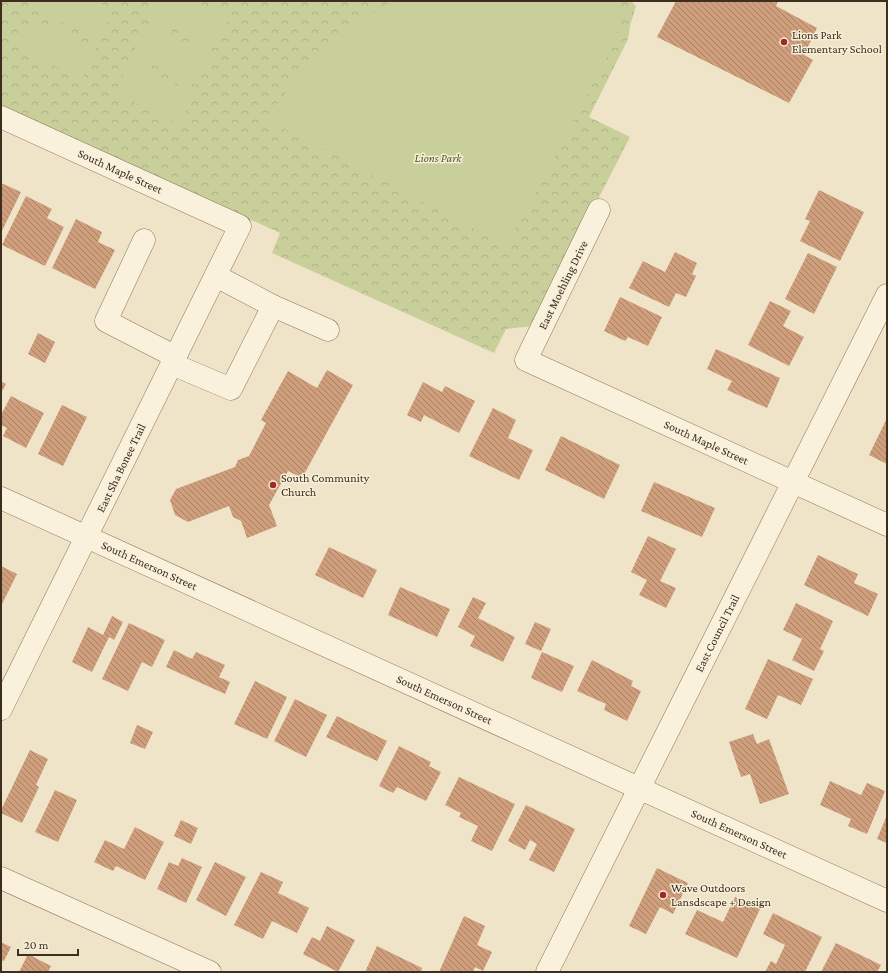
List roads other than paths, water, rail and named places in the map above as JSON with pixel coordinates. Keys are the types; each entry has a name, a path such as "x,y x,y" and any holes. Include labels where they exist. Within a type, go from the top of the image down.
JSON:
{"street":[{"name":"South Maple Street","path":"1,117 240,226"},
{"name":"East Moehling Drive","path":"526,360 599,210"},
{"name":"East Sha Bonee Trail","path":"1,709 87,538 240,226"},
{"path":"144,240 106,321 174,361 232,389 273,306"},
{"path":"216,276 273,306 328,330"},
{"name":"East Council Trail","path":"547,972 887,295"},
{"name":"South Maple Street","path":"526,360 792,483 887,525"},
{"name":"South Emerson Street","path":"1,498 887,901"},
{"path":"1,878 210,972"}],"place":[{"name":"Lions Park Elementary School","path":"784,42"},
{"name":"South Community Church","path":"273,485"},
{"name":"Wave Outdoors Lansdscape + Design","path":"663,895"}],"park label":[{"name":"Lions Park","path":"438,158"}]}
